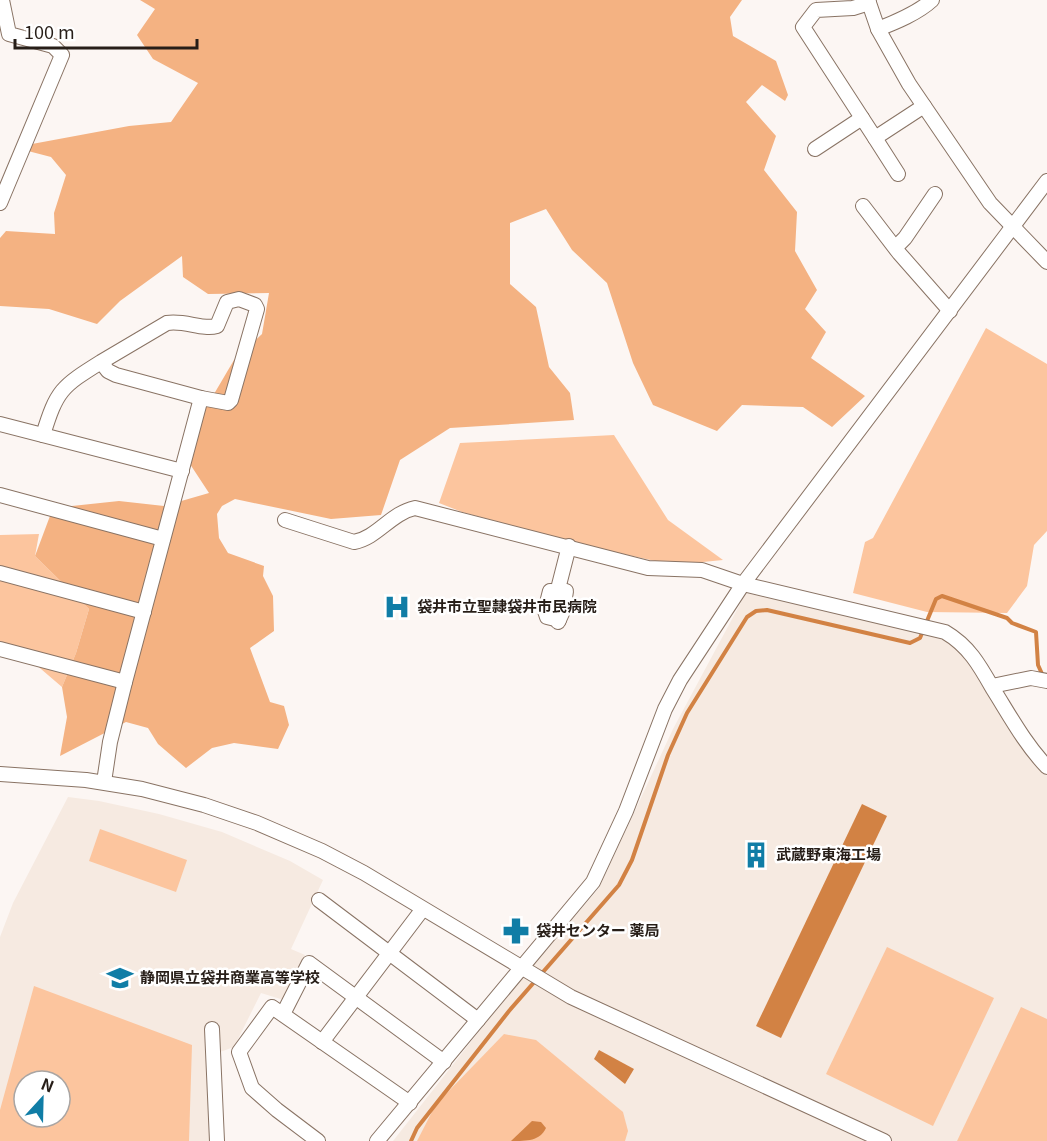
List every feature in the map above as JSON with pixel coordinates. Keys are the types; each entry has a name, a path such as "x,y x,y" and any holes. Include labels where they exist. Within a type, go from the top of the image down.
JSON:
{"street":[{"path":"0,203 62,56 52,46 9,34 2,0"},
{"path":"878,30 932,0"},
{"path":"898,174 803,27 816,10 853,8 868,1 878,30 909,84 990,203 1047,262"},
{"path":"875,138 924,106"},
{"path":"814,149 862,118"},
{"path":"377,1141 593,882 626,811 665,709 680,680 743,584 1047,181"},
{"path":"896,247 905,238 935,194"},
{"path":"863,206 950,311"},
{"path":"43,435 52,406 69,382 101,362 167,323 179,321 211,328 217,326 227,302 239,299 255,305 257,309 231,400 228,403 116,375 108,371 101,362"},
{"path":"104,782 110,742 125,682 201,398"},
{"path":"0,424 182,471"},
{"path":"0,495 163,539"},
{"path":"285,520 354,542 363,540 391,519 415,508 648,568 702,570 743,584 945,632 960,640 973,654 1025,741 1047,766"},
{"path":"558,621 547,617 545,611 550,591 556,592 558,589 569,546"},
{"path":"0,573 144,612"},
{"path":"0,649 125,682"},
{"path":"992,686 1030,678 1047,681"},
{"path":"0,774 104,782 142,789 257,823 322,851 353,868 571,997 884,1141"},
{"path":"319,900 478,1020"},
{"path":"322,1042 423,910"},
{"path":"283,1014 309,963 444,1062"},
{"path":"318,1141 252,1088 239,1052 272,1006 410,1103"},
{"path":"212,1029 217,1141"}],"shaded area":[{"path":"140,0 742,0 730,17 733,36 776,61 788,95 785,101 762,85 746,102 776,136 764,170 797,212 795,251 817,290 805,309 826,332 811,358 865,396 832,427 803,407 742,405 717,431 653,405 633,363 607,283 572,250 546,209 510,223 510,284 536,307 549,367 570,393 574,420 450,428 400,460 381,515 331,519 235,499 222,506 217,514 219,538 228,553 264,566 263,576 273,596 274,631 250,648 270,702 284,706 289,725 278,749 234,743 212,748 186,768 158,744 148,728 126,722 60,756 67,717 62,687 76,653 89,609 35,556 53,508 119,501 164,506 209,493 186,458 184,445 234,360 262,334 269,293 208,294 183,277 182,256 120,301 97,324 49,309 0,306 0,238 6,231 55,234 54,213 66,175 51,157 28,151 32,144 129,126 171,122 198,83 153,59 137,35 155,9"},
{"path":"986,328 1047,364 1047,531 1034,545 1027,586 1007,613 927,612 853,593 865,542 873,538"},
{"path":"614,435 668,520 723,560 673,565 583,545 462,512 439,503 460,443"},
{"path":"39,534 35,556 89,609 76,653 62,687 34,663 0,649 0,535"},
{"path":"746,593 909,629 949,642 965,653 1026,754 1047,776 1047,1141 393,1141 506,997 599,888 673,729"},
{"path":"68,797 159,814 222,832 290,861 323,880 291,949 305,955 287,1001 261,993 234,1047 209,1056 210,1141 0,1141 0,937 13,903"},
{"path":"862,804 887,816 781,1038 756,1026"},
{"path":"100,829 187,860 176,892 89,861"},
{"path":"887,947 994,998 933,1126 826,1074"},
{"path":"34,986 192,1045 189,1141 0,1141 0,1110"},
{"path":"1021,1007 1047,1019 1047,1141 957,1141"},
{"path":"504,1034 536,1040 623,1112 628,1131 625,1141 417,1141 434,1108"},
{"path":"599,1050 634,1069 625,1084 594,1059"},
{"path":"532,1121 541,1122 546,1128 540,1136 528,1140 511,1141"}],"waterway":[{"path":"411,1141 417,1128 509,1011 619,885 632,860 668,755 687,713 747,617 756,611 767,610 910,643 920,638 936,599 942,596 1007,618 1012,623 1036,632 1038,665 1043,676"}],"place":[{"name":"袋井市立聖隷袋井市民病院","path":"397,607"},
{"name":"武蔵野東海工場","path":"756,855"},
{"name":"袋井センター 薬局","path":"516,931"},
{"name":"静岡県立袋井商業高等学校","path":"120,978"}]}
